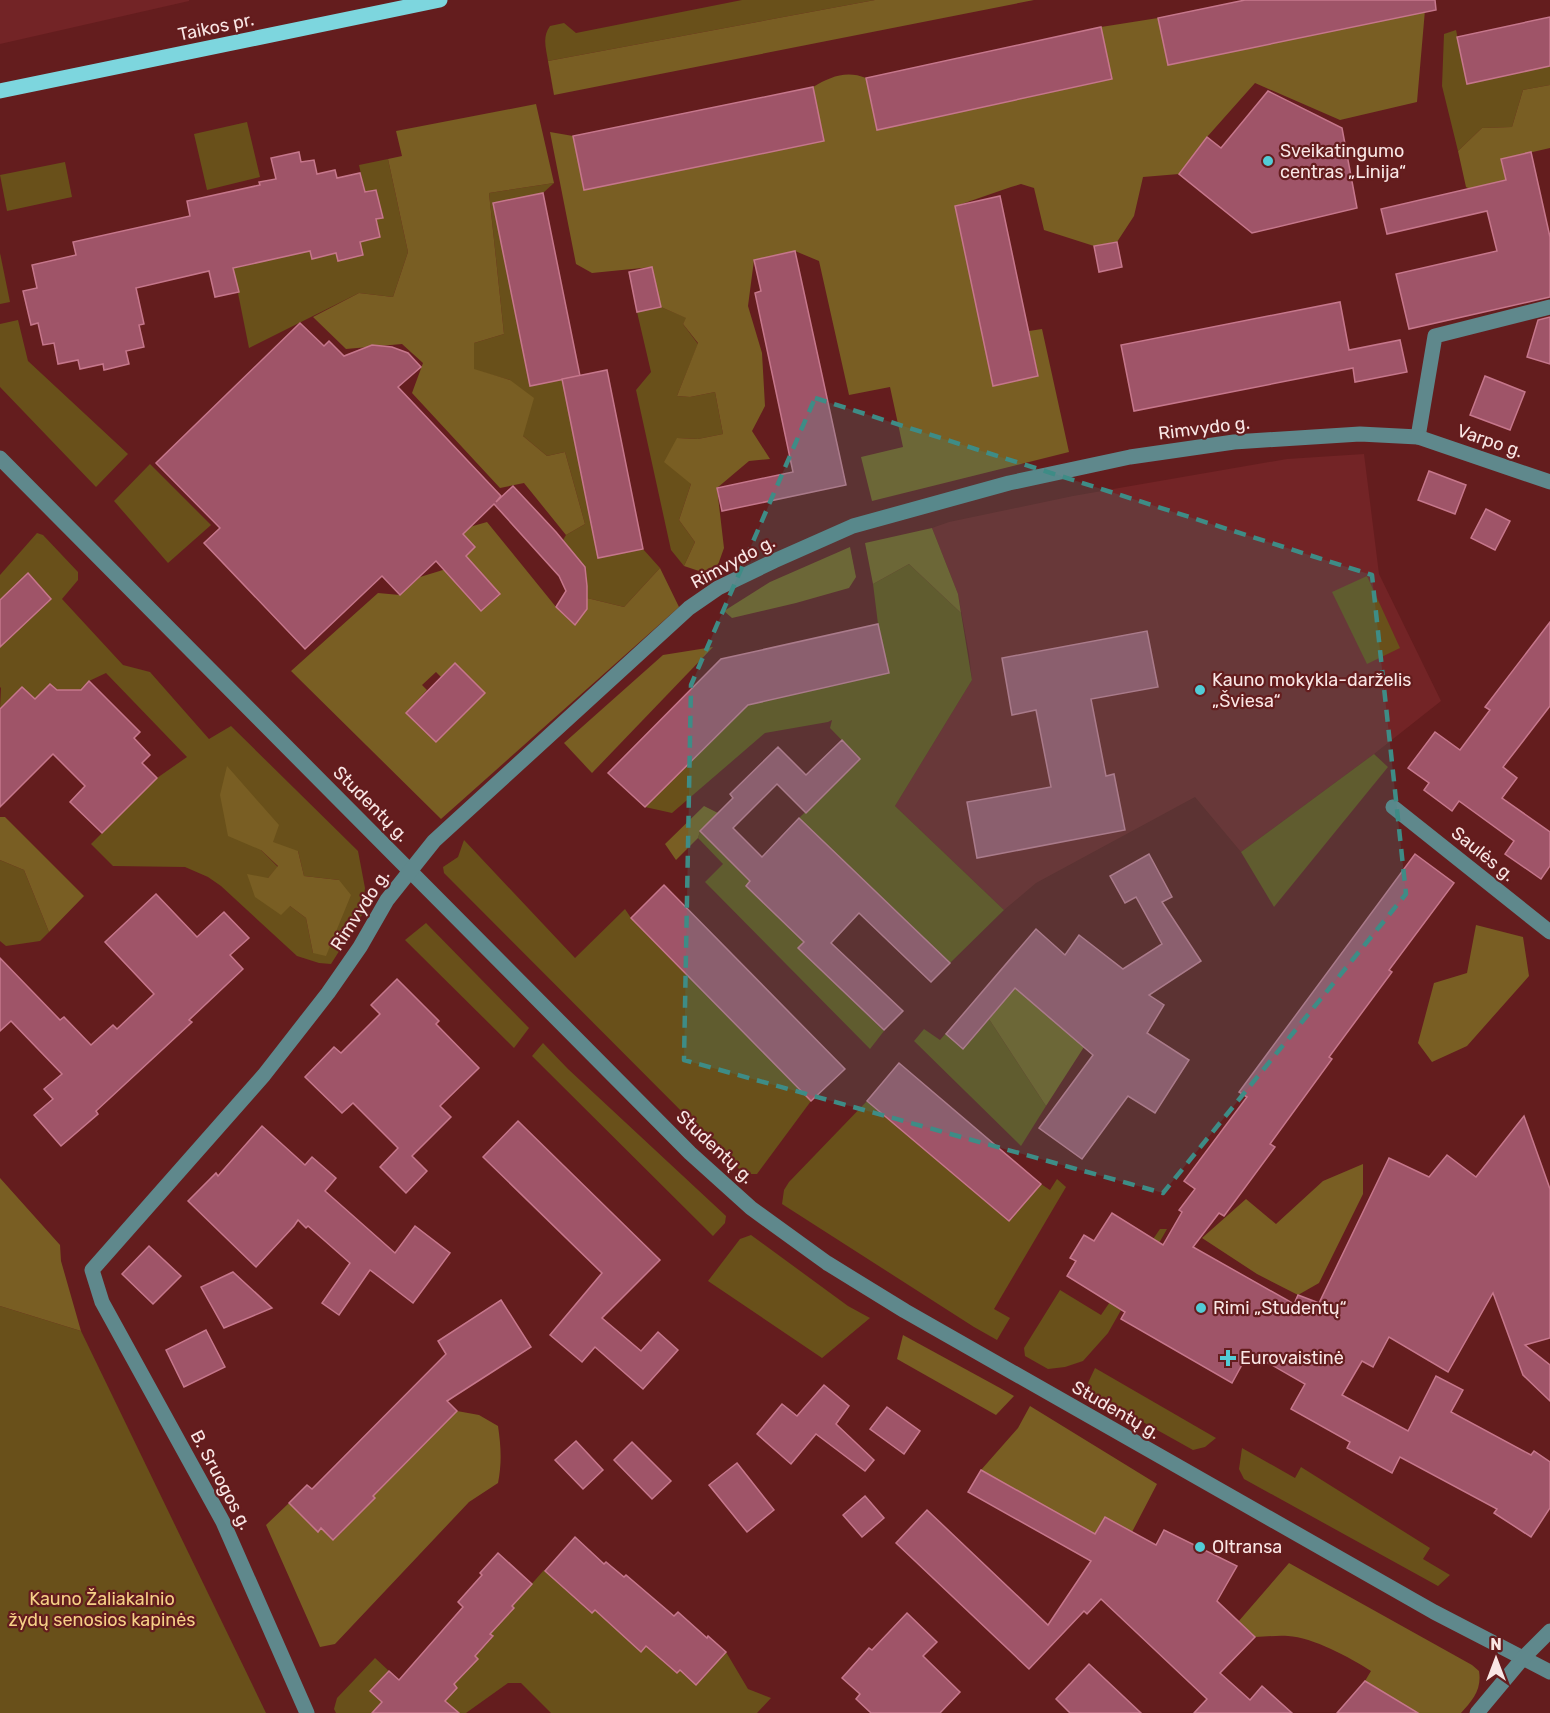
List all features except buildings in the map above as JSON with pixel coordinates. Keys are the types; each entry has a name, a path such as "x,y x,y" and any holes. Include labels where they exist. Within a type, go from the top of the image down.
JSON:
{"main road":[{"name":"Taikos pr.","path":"0,91 440,0"}],"street":[{"path":"1418,436 1435,336 1550,307"},
{"name":"Rimvydo g.","path":"92,1270 264,1075 328,993 360,947 387,900 434,841 689,608 718,588 853,526 1009,483 1130,457 1234,442 1360,434 1418,436"},
{"name":"Varpo g.","path":"1418,436 1550,482"},
{"name":"Studentų g.","path":"0,458 690,1153 751,1208 827,1263 905,1311 1444,1617 1550,1672"},
{"name":"Saulės g.","path":"1392,807 1550,932"},
{"name":"B. Sruogos g.","path":"92,1270 102,1302 223,1522 307,1713"},
{"path":"1477,1713 1523,1658 1550,1631"}],"highlighted area":[{"path":"815,398 1372,575 1406,894 1163,1193 684,1060 691,685"}],"shaded area":[{"path":"0,0 189,0 189,1 0,44"},
{"path":"875,0 1034,0 554,95 548,61"},
{"path":"1425,10 1417,102 1340,120 1255,83 1207,137 1179,174 1143,177 1134,216 1117,242 1094,246 1044,230 1034,188 1021,184 956,206 993,385 1038,376 1029,331 1042,329 1069,452 872,501 861,457 903,447 890,387 849,395 819,261 795,251 754,260 748,306 762,353 765,406 752,431 770,459 749,461 717,488 724,548 714,576 684,566 695,542 679,520 691,484 664,462 677,438 698,439 723,434 715,392 690,397 677,396 698,343 683,324 686,318 661,307 652,267 592,273 576,264 550,132 573,136 584,190 824,141 813,87 838,76 852,75 866,78 877,130 1112,79 1101,27 1158,18 1168,65"},
{"path":"1550,85 1550,148 1502,159 1506,180 1470,189 1466,187 1458,151 1482,128 1512,127 1523,90"},
{"path":"536,104 554,183 489,193 504,334 474,343 474,369 510,380 534,398 523,436 547,456 565,452 585,524 566,535 524,483 500,488 412,393 423,363 402,344 346,349 313,317 359,293 393,297 408,252 388,159 402,156 396,131"},
{"name":"Kauno mokykla-darželis „Šviesa“","path":"1364,454 1379,574 1441,701 1374,754 1241,852 1195,797 1036,883 1004,910 895,806 972,680 958,594 932,528 949,522 1073,496 1287,459"},
{"path":"487,522 556,607 575,625 587,609 587,598 624,607 660,568 679,607 441,819 291,671 378,593 400,595 420,577 456,566 475,547 459,530","holes":["473,564 500,595 481,611 454,581","436,672 441,677 485,693 436,742 406,713 427,690 422,685"]},
{"path":"932,528 958,594 961,613 909,564 873,584 865,543"},
{"path":"850,547 856,577 849,588 732,618 724,611 770,582"},
{"path":"713,647 592,773 564,743 663,655"},
{"path":"227,766 279,825 273,842 298,851 304,876 339,880 351,895 326,956 313,953 306,918 290,906 281,915 255,897 247,874 268,878 278,866 261,850 228,836 220,795"},
{"path":"704,806 718,813 676,860 665,844"},
{"path":"0,817 5,817 84,896 49,932 24,870 0,860"},
{"path":"1476,925 1523,937 1529,976 1467,1046 1432,1062 1418,1043 1434,983 1467,973"},
{"path":"1015,988 1084,1047 1046,1106 989,1019"},
{"path":"1363,1164 1363,1194 1319,1283 1298,1295 1257,1274 1202,1238 1246,1199 1276,1224 1323,1181"},
{"path":"0,1178 60,1245 61,1261 81,1331 0,1306"},
{"path":"903,1335 1014,1396 996,1415 897,1359"},
{"path":"1030,1406 1157,1484 1132,1532 1105,1517 1095,1534 981,1470 1018,1428"},
{"path":"457,1411 479,1415 498,1426 501,1454 498,1483 469,1502 335,1644 320,1647 266,1525 289,1503 318,1532 321,1528 334,1540 375,1498 373,1496"},
{"path":"1289,1563 1472,1665 1479,1671 1480,1677 1476,1694 1461,1713 1418,1713 1365,1681 1371,1671 1331,1649 1298,1637 1255,1637 1238,1622"}],"green space":[{"path":"742,0 875,0 548,61 545,38 550,26 564,23 576,33"},
{"path":"1456,30 1467,83 1550,66 1550,85 1523,90 1512,127 1482,128 1458,151 1442,86 1444,34"},
{"path":"247,122 260,177 207,190 194,134"},
{"path":"388,159 408,252 393,297 359,293 249,348 233,268 310,251 312,259 336,253 338,260 362,255 360,242 380,237 376,219 383,218 376,190 365,192 359,165"},
{"path":"65,162 72,197 7,211 0,175"},
{"path":"554,183 543,193 494,203 562,379 598,558 643,549 660,568 624,607 587,598 586,570 563,540 566,535 585,524 565,452 547,456 523,436 510,380 474,370 474,343 504,334 489,193"},
{"path":"0,253 10,302 0,304"},
{"path":"661,307 687,318 683,324 698,344 677,396 690,397 715,392 723,434 698,439 677,438 691,484 679,520 695,542 684,566 671,550 636,390 651,372 637,312"},
{"path":"18,320 28,361 128,454 96,487 0,387 0,324"},
{"path":"150,464 211,525 168,563 114,501"},
{"path":"37,533 43,535 78,572 78,580 62,599 123,665 150,672 209,739 231,726 358,851 365,888 362,915 331,964 297,956 221,886 208,877 185,867 113,866 91,844 157,778 187,757 106,673 89,681 81,690 57,690 50,684 35,699 22,687 0,709 0,575","holes":["261,850 298,851 304,876 339,880 313,953 306,918 290,906 268,878 278,867"]},
{"path":"909,564 961,613 972,680 895,806 1004,910 950,963 799,818 860,759 830,728 832,720 765,733 672,813 645,807 748,705 889,673 878,624 873,584"},
{"path":"1367,576 1400,648 1367,664 1332,592"},
{"path":"1374,754 1388,767 1274,907 1241,852"},
{"path":"700,831 743,874 762,868 746,886 804,942 798,948 884,1031 870,1049 705,882 723,864 698,838"},
{"path":"464,840 575,958 625,909 631,918 811,1101 757,1174 744,1174 444,873 443,867 458,857"},
{"path":"0,860 24,870 49,932 40,941 6,946 0,941"},
{"path":"426,923 529,1028 514,1048 405,940"},
{"path":"989,1019 1046,1106 1021,1146 914,1041 924,1029 940,1040 946,1033 963,1048"},
{"path":"543,1043 726,1216 725,1223 713,1236 532,1056"},
{"path":"867,1101 1009,1221 1041,1184 1050,1190 1057,1179 1066,1187 994,1309 1010,1318 997,1340 782,1204 784,1190 789,1182"},
{"path":"1160,1229 1167,1229 1108,1333 1083,1361 1065,1367 1048,1369 1025,1356 1024,1348 1060,1290 1101,1315"},
{"path":"751,1235 848,1306 870,1318 822,1358 708,1281 740,1239"},
{"name":"Kauno Žaliakalnio žydų senosios kapinės","path":"0,1306 81,1331 266,1713 0,1713"},
{"path":"1095,1368 1216,1438 1205,1447 1193,1450 1091,1393 1088,1383"},
{"path":"1242,1448 1295,1478 1301,1467 1430,1548 1423,1559 1450,1575 1438,1586 1244,1479 1239,1469"},
{"path":"544,1570 591,1613 595,1610 614,1628 646,1646 676,1673 679,1670 696,1685 726,1652 748,1689 771,1698 757,1713 551,1713 521,1683 508,1683 466,1713 440,1713 448,1704 445,1700 457,1688 454,1684 493,1637 490,1634"},
{"path":"375,1658 389,1671 371,1691 382,1702 376,1713 336,1713 334,1709 337,1698"}],"place":[{"name":"Sveikatingumo centras „Linija“","path":"1268,161"},
{"name":"Kauno mokykla-darželis „Šviesa“","path":"1200,690"},
{"name":"Rimi „Studentų“","path":"1201,1308"},
{"name":"Eurovaistinė","path":"1228,1358"},
{"name":"Oltransa","path":"1200,1547"}]}
